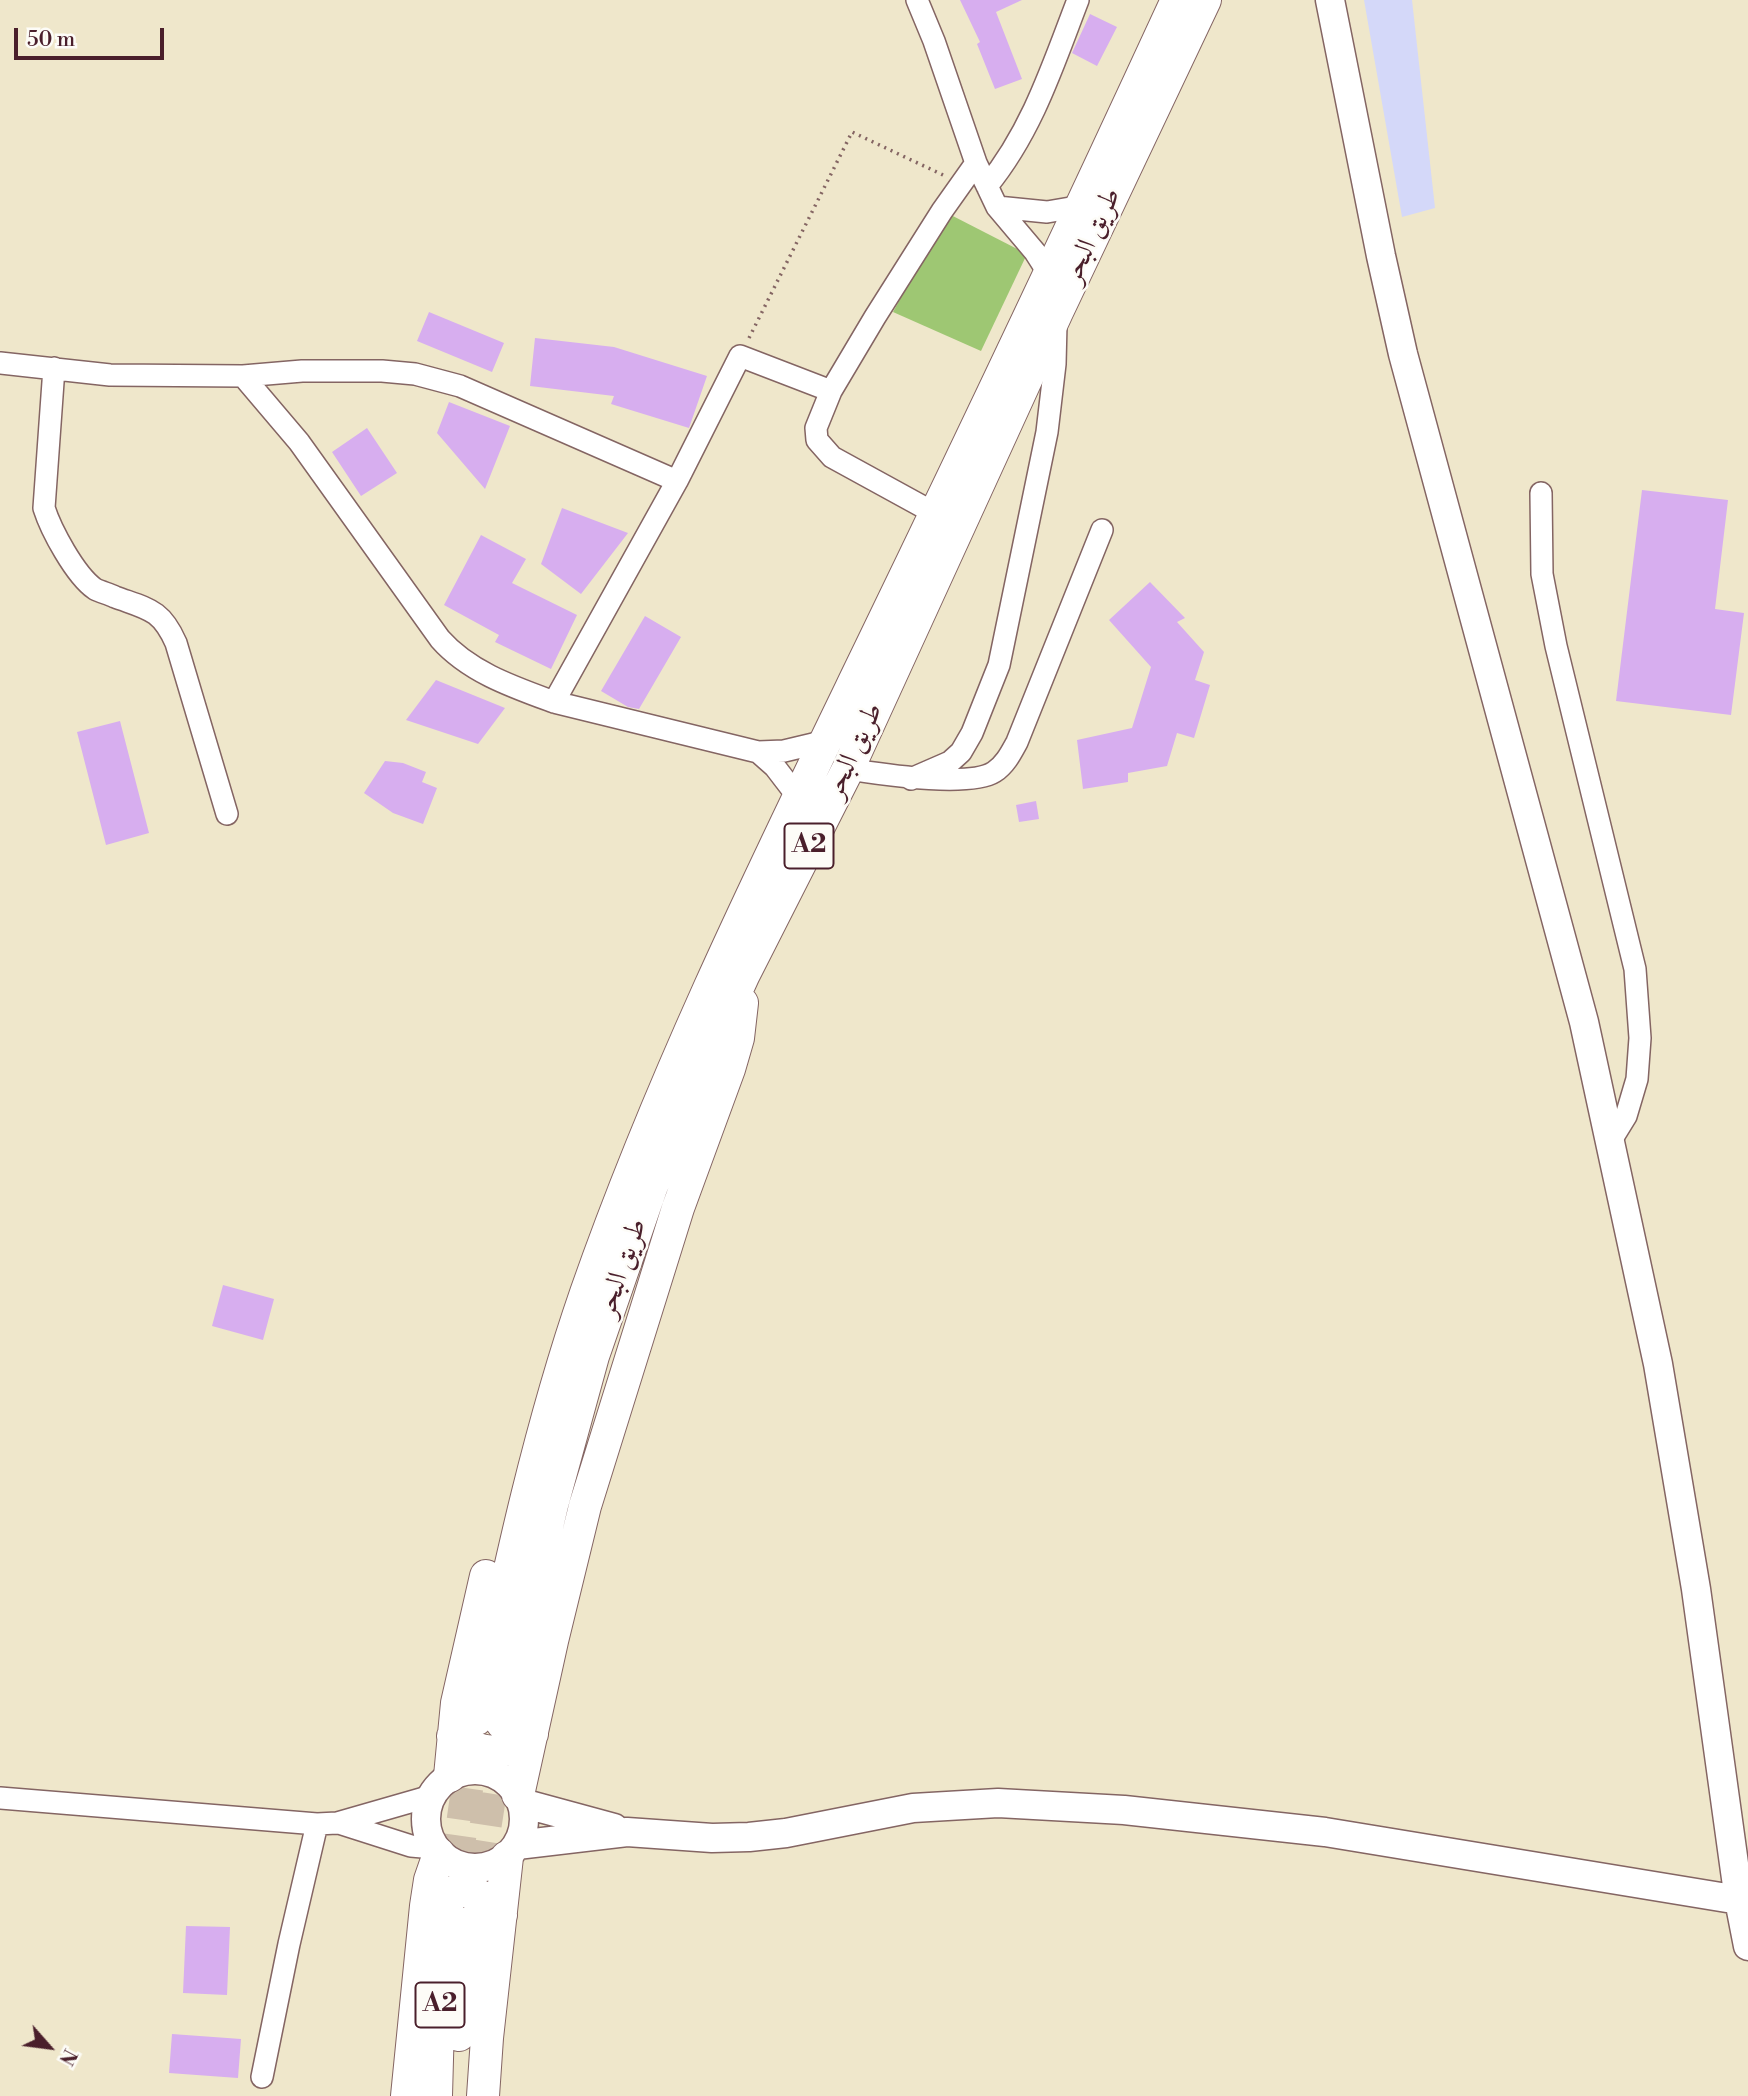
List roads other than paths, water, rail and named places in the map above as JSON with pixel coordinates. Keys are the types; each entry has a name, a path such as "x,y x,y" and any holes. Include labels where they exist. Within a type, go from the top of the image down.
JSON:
{"highway":[{"name":"طريق البحر","path":"477,1726 519,1523 560,1371 613,1220 687,1039 798,797 1049,274 1073,208 1177,0"},
{"name":"طريق البحر","path":"477,1726 552,1504 593,1356 651,1188 694,1084 744,974 848,769 1057,312 1205,0"},
{"path":"520,1799 552,1641 589,1493 674,1221 729,1069 738,1038 744,974"},
{"path":"477,1726 479,1750 491,1753 516,1746 532,1734"},
{"path":"440,1786 477,1726"},
{"path":"437,1851 430,1880 462,1914 487,2038 483,2096"},
{"path":"407,2096 462,1914 512,1851"},
{"name":"A2","path":"436,2096 438,2023 462,1914"},
{"name":"A2","path":"455,2096 462,1914"}],"main road":[{"path":"1330,0 1403,354 1584,1022 1658,1364 1696,1588 1739,1900 1748,1946"},
{"path":"480,1770 495,1774 508,1782 520,1799 524,1817 523,1831 512,1851 495,1865 465,1868 451,1863 437,1851 427,1832 425,1814 440,1786 464,1771 480,1770"},
{"path":"520,1799 627,1832 712,1838 786,1833 913,1808 956,1804 998,1803 1124,1810 1325,1832 1739,1900"},
{"path":"512,1851 627,1832"}],"street":[{"path":"917,0 976,163 997,207 1035,252 1049,274"},
{"path":"987,186 1025,129 1049,77 1078,0"},
{"path":"997,207 1047,212 1073,208 1160,0"},
{"path":"936,514 844,464 817,440 816,428 831,391 875,317 976,163"},
{"path":"911,779 950,762 961,751 972,733 999,665 1047,432 1055,364 1057,312"},
{"path":"554,702 677,481 740,356 831,391"},
{"path":"0,363 110,375 243,376 302,371 382,371 437,379 544,421 677,481"},
{"path":"54,368 44,508 49,524 71,559 96,589 149,609 160,615 169,628 227,814"},
{"path":"243,376 299,442 451,651 483,672 554,702 758,752 784,751 826,741"},
{"path":"1541,493 1542,574 1556,646 1635,969 1640,1038 1637,1079 1626,1116 1610,1142"},
{"path":"848,769 911,779 982,778 995,772 1007,760 1017,742 1102,530"},
{"path":"758,752 781,774 798,797"},
{"path":"327,1823 440,1786"},
{"path":"0,1798 327,1823 437,1851"},
{"path":"262,2077 289,1944 327,1823"}],"tunnel":[{"path":"449,1915 477,1720"},
{"path":"471,1920 501,1726"}]}
